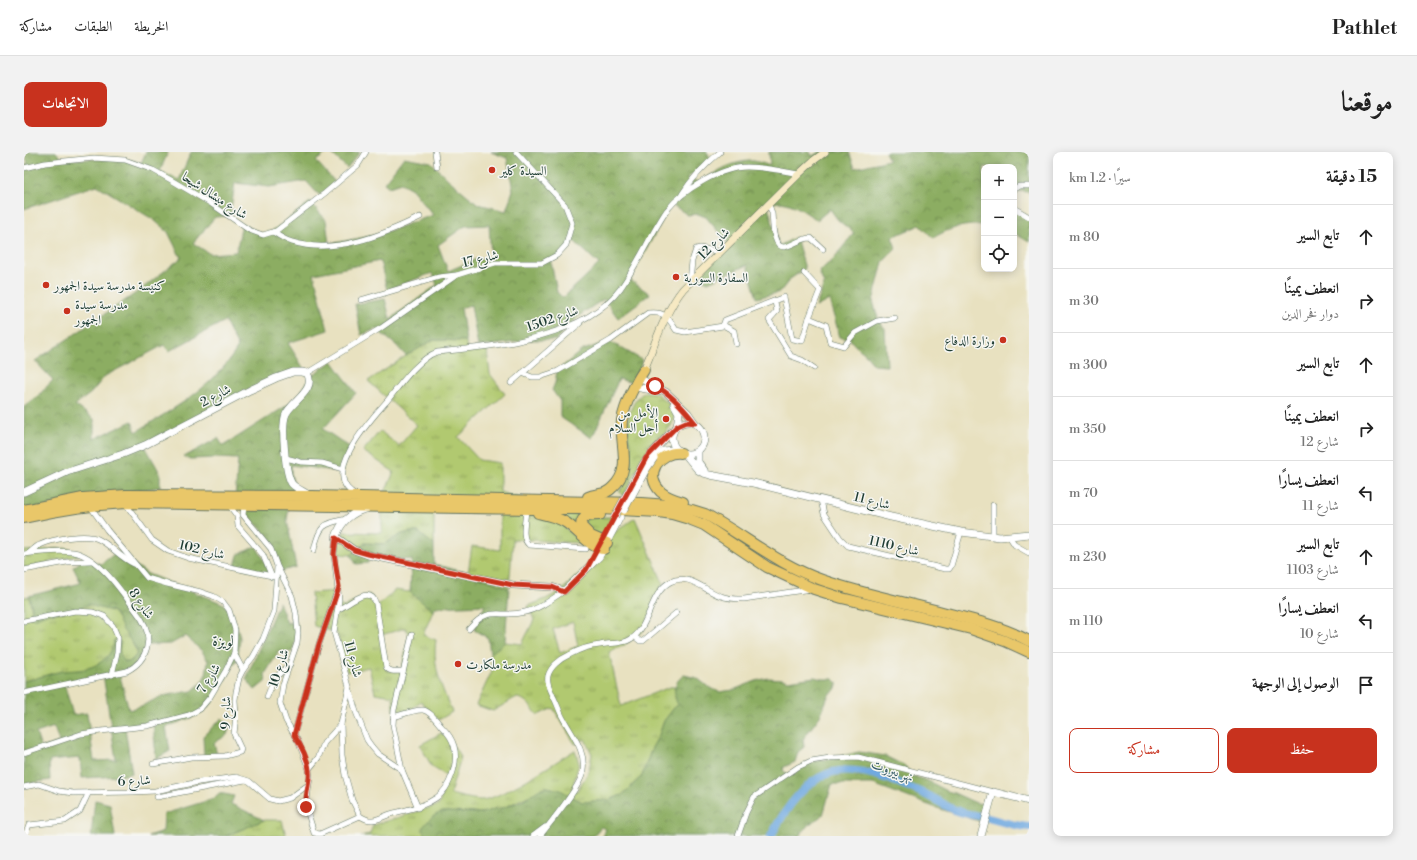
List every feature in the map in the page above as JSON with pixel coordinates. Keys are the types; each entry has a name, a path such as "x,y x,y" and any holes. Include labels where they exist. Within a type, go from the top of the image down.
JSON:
{"highway":[{"path":"587,501 590,496 604,494 609,491 622,477 625,459 622,421 629,400 640,380"},
{"path":"626,502 621,498 617,491 625,478 627,471 628,452 625,422 640,380"},
{"path":"682,453 668,454 660,459 653,473 656,486 667,496 700,508 705,514"},
{"path":"24,510 70,500 116,495 312,496 587,501 670,505 705,514 781,562 808,575 847,588 974,620 1008,631 1029,641"},
{"path":"24,518 48,512 90,506 125,504 230,506 241,512 373,508 600,509 672,514 695,521 714,531 767,567 814,589 842,598 971,629 1005,640 1029,652"},
{"path":"527,509 535,513 560,519 575,529 589,542 603,545"},
{"path":"603,545 583,529 581,526 582,519 591,515 641,511"},
{"path":"24,525 41,519 48,512"}],"main road":[{"name":"شارع 12","path":"640,380 667,316 678,296 690,282 768,204 813,161 825,152"}],"street":[{"path":"94,158 96,152"},
{"path":"366,152 351,171 325,193 273,232 286,239 302,244 321,246 337,245 380,234 420,217"},
{"path":"435,152 437,167"},
{"name":"شارع 17","path":"307,373 381,328 457,275 495,263 542,263 557,255 566,245 572,223 565,205 516,152"},
{"path":"680,196 704,166 720,152"},
{"name":"شارع ميشال شيحا","path":"24,168 45,163 94,158 125,160 153,170 210,203 249,230 263,235 273,232"},
{"name":"شارع 1502","path":"343,469 348,453 357,438 393,393 420,362 428,356 437,352 505,344 565,328 583,320 603,305 620,289 663,216 674,201 680,196 721,173 735,169 746,167 799,174"},
{"path":"1017,187 1029,186"},
{"path":"768,204 772,212 772,223 776,242 779,245 785,246 802,239 811,238 823,249"},
{"path":"1017,210 1029,217"},
{"path":"690,282 692,261 696,249 700,248 720,252"},
{"path":"522,373 532,377 540,377 558,371 611,340 648,313 654,312 667,316 676,330 685,332 723,326 725,320 775,302 784,297 792,339 802,341 820,290 804,273"},
{"path":"361,300 439,277 457,275"},
{"path":"775,302 777,311 769,320 791,356 802,360 814,368"},
{"path":"810,318 826,325 830,342 844,346 855,332 877,321 895,318"},
{"path":"511,383 583,320"},
{"path":"723,325 734,331 736,344"},
{"name":"شارع 2","path":"24,492 67,472 145,446 250,390 281,376 293,372 307,373"},
{"path":"291,496 293,485 289,476 283,427 291,407 307,389 310,379 307,373"},
{"path":"640,380 666,392 688,413 695,423 703,430 704,435 703,446 694,453 682,453 671,450 653,455"},
{"path":"640,380 662,394 671,402 679,413 676,427 672,433 673,444 682,453"},
{"path":"469,629 486,614 512,614 528,611 564,592 586,570 603,545 643,464 653,455 676,427 686,422 695,423"},
{"path":"698,451 700,466 710,475"},
{"name":"شارع 11","path":"682,453 698,470 710,475 753,483 891,517 960,532 992,536 1029,534"},
{"path":"286,458 301,462 322,463 343,469 344,479 348,488 355,494 365,498"},
{"path":"293,485 312,496"},
{"name":"شارع 1110","path":"822,500 824,514 840,538 848,546 945,569 949,569 951,566 960,532"},
{"name":"شارع 102","path":"125,504 152,540 168,551 188,558 272,576"},
{"path":"992,536 993,505"},
{"name":"شارع 7","path":"24,752 81,734 147,726 189,715 200,709 210,697 226,670 234,652 235,630 229,610 223,602 201,592 149,579 98,518 90,506"},
{"path":"373,508 358,511 347,519 340,527 336,538 354,550 368,554 513,585 552,587 564,592"},
{"path":"527,509 524,535 527,544 536,546 586,549"},
{"path":"241,512 238,526 263,555 275,585"},
{"name":"شارع 10","path":"241,512 270,546 277,566 292,596 297,618 297,643 282,690 280,703 286,721 300,747 309,769 306,807 314,833 316,834 360,816"},
{"path":"314,550 318,534 323,526 347,519"},
{"path":"27,553 38,545 65,538 93,536 100,539 126,560 137,565"},
{"path":"1009,536 1015,545 1029,553"},
{"name":"شارع 11","path":"336,538 334,554 339,587 339,609 334,632 356,712 367,740 378,754 402,770"},
{"name":"شارع 8","path":"24,693 127,671 134,667 146,653 148,633 146,625 107,574 92,561 74,552 48,551 27,553"},
{"path":"24,570 67,562 92,561"},
{"path":"275,585 277,566"},
{"path":"540,836 578,785 584,770 580,747 563,717 548,685 547,678 550,671 557,663 568,655 585,648 623,643 635,637 660,590 670,582 679,579 695,583 719,595 736,599 814,589"},
{"name":"شارع 9","path":"153,764 191,756 225,756 240,752 240,745 234,734 236,715 235,700 239,678 243,670 253,658 268,628 274,611 275,585"},
{"path":"294,735 319,644 339,587"},
{"path":"339,609 362,595 372,596 376,604 386,667 388,670 394,672 403,670"},
{"path":"24,621 75,611 93,612 104,616 113,626 118,638 117,653 112,675"},
{"path":"635,637 640,641 643,641 676,613"},
{"path":"412,635 394,710 393,725 402,770 418,808"},
{"path":"234,652 243,670"},
{"path":"267,697 274,678 291,663"},
{"path":"349,686 341,724 342,755 345,775 352,800 360,816 366,820 374,821 392,814 418,808 438,797 450,780 454,765 454,747 451,740 428,712 422,710 393,717"},
{"path":"309,769 318,758 324,743 341,724"},
{"path":"738,836 746,813 754,797 798,767 811,762 830,758 858,757 993,793 1029,801"},
{"name":"شارع 6","path":"24,787 39,784 64,792 142,792 228,778 240,778 246,780"},
{"path":"246,780 252,782 270,799 278,801 290,798 308,786"},
{"name":"شارع 6","path":"157,796 246,780"},
{"path":"24,836 30,825 65,821 80,811 89,792"},
{"path":"982,833 993,793"},
{"path":"533,836 550,823"}],"green space":[{"path":"24,152 56,152 62,159 131,160 141,163 146,152 168,152 160,171 179,180 191,152 328,152 316,161 336,183 319,195 306,181 269,187 235,183 230,216 215,217 193,243 210,254 236,252 242,224 261,233 272,231 310,202 326,220 329,244 380,234 433,215 412,189 401,183 389,187 384,183 404,157 431,162 449,180 478,204 506,211 513,190 507,158 491,152 707,152 711,160 686,179 701,182 719,170 740,162 754,161 770,166 769,152 810,152 812,156 820,152 849,152 855,168 889,160 885,152 1029,152 1029,192 1017,191 1017,164 981,164 981,225 957,227 933,238 920,225 892,237 896,248 883,262 873,301 879,322 885,328 887,366 873,365 871,360 849,337 845,339 840,337 829,300 816,307 824,284 819,272 834,258 854,233 838,220 830,209 817,220 787,203 780,202 768,206 779,246 796,237 805,269 790,279 780,292 757,298 747,265 708,282 696,276 728,243 706,217 698,214 688,215 671,204 630,280 650,294 618,318 604,299 584,312 566,327 556,340 530,340 478,347 471,305 461,308 466,341 433,340 406,356 396,345 376,329 361,335 355,304 385,299 390,319 437,285 432,273 387,290 380,261 314,274 328,330 288,343 304,369 265,381 145,446 160,473 160,487 68,501 24,512 24,407 39,395 53,380 35,361 139,291 181,258 168,232 154,220 97,185 24,209 24,166 28,164","holes":["489,225 491,257 474,260 448,271 438,245 465,226","574,241 599,264 563,298 557,292 551,262 564,253","225,321 238,347 228,362 217,374 193,396 136,432 132,421 94,439 94,419 75,405 91,393 105,376 164,345 169,351"]},
{"path":"330,152 360,152 347,168"},
{"path":"1017,209 1029,217 1029,242 1017,235"},
{"path":"433,340 466,341 467,351 487,350 490,374 505,394 458,437 479,460 500,463 500,492 540,504 581,543 513,539 509,588 468,573 472,546 500,550 500,512 434,513 434,545 418,532 410,532 402,534 384,544 364,543 351,555 339,554 338,542 344,532 382,533 382,499 394,472 363,451 380,431 399,446 417,425 368,381"},
{"path":"609,341 642,360 635,384 619,379 592,438 560,417 560,401 552,390 557,371 581,351"},
{"path":"332,361 356,393 323,429 351,448 342,472 291,465 291,474 296,493 290,500 287,520 296,567 282,571 271,540 235,501 238,459 191,459 184,457 218,438 223,446 294,401 311,376"},
{"path":"645,392 655,393 660,396 672,407 675,417 671,426 644,457 623,496 620,493 620,490 626,481 631,459 631,447 628,436 630,411 636,400"},
{"path":"558,514 580,514 576,518 575,525"},
{"path":"595,517 612,517 603,534 600,535 591,533 584,520"},
{"path":"635,518 663,583 643,631 623,646 609,652 621,706 670,687 674,687 677,704 664,721 642,776 622,795 608,800 582,802 560,790 547,787 503,808 479,813 442,812 426,836 360,836 370,834 373,825 439,805 447,776 432,767 420,745 443,732 461,757 450,794 480,800 489,799 528,780 575,750 579,763 572,790 577,791 589,771 592,754 585,739 575,744 553,708 538,715 525,701 519,698 515,698 493,711 476,705 492,671 490,654 505,642 522,644 534,620 528,606 561,591 592,561 615,532","holes":["573,622 578,646 560,653 553,629"]},
{"path":"418,532 434,545 434,564 468,573 509,588 505,642 490,654 488,638 474,630 485,605 435,607 433,611 410,592 412,560 369,556 368,563 356,564 351,555 364,543 384,544 402,534"},
{"path":"256,546 270,575 235,566 238,555"},
{"path":"67,548 79,555 24,568 24,551"},
{"path":"117,552 148,574 224,604 233,616 240,638 236,661 212,703 205,710 196,716 166,727 170,751 156,759 153,721 125,728 132,773 120,776 82,778 80,758 49,761 50,780 24,784 24,681 58,672 90,668 109,655 114,640 118,639 121,643 120,653 125,662 129,662 137,653 136,648 123,630 117,616 112,611 89,604 76,609 51,613 34,619 31,617 32,608 29,596 81,583 73,567 85,559 101,564","holes":["185,636 202,651 208,661 206,674 201,683 192,691 162,696 144,705 129,710 120,676 131,670 148,645 171,644","103,674 116,760 94,761 87,713 73,715 64,683","54,727 59,742 41,748 36,733"]},
{"path":"395,590 410,592 433,611 423,635 436,640 435,659 441,686 452,712 437,721 421,701 411,710 394,712 393,696 375,693 369,667 347,672 337,633 314,626 311,593 337,591 333,602 344,607 369,594 378,606","holes":["406,628 409,637 401,671 387,671 381,635"]},
{"path":"29,596 32,612 61,612 89,604 113,612 136,650 137,653 135,657 129,662 125,662 122,659 114,640 109,655 90,668 58,672 24,681 24,597"},
{"path":"279,602 287,623 296,620 298,634 292,652 279,651 265,674 266,681 255,690 246,679"},
{"path":"684,675 697,678 707,686 719,692 733,690 768,678 788,681 814,677 833,679 838,683 835,690 829,694 820,716 803,739 804,747 798,752 795,762 784,767 783,770 792,774 804,764 859,752 885,756 905,766 913,776 928,781 976,803 984,804 982,822 934,807 873,784 832,784 823,815 808,825 799,836 603,836 606,829 601,827 593,836 426,836 422,829 430,819 439,813 479,813 503,808 521,801 540,789 547,787 560,790 582,802 608,800 622,795 642,776 664,721 677,704 675,688 677,682"},
{"path":"222,718 230,726 227,735 214,743 217,755 204,757 203,736"},
{"path":"219,793 234,796 231,804 264,820 226,836 148,836 163,831 164,814 213,799"},
{"path":"95,800 110,804 115,836 91,836"},
{"path":"264,820 282,820 286,836 226,836"}],"waterway":[{"name":"نهر بيروت","path":"771,836 787,809 801,792 818,779 827,774 838,771 862,772 875,775 899,783 958,811 1029,827"}],"place":[{"name":"السيدة كلير","path":"492,170"},
{"name":"السفارة السورية","path":"676,277"},
{"name":"كنيسة مدرسة سيدة الجمهور","path":"46,285"},
{"name":"مدرسة سيدة الجمهور","path":"67,311"},
{"name":"وزارة الدفاع","path":"1003,340"},
{"name":"الأمل من أجل السلام","path":"666,419"},
{"name":"مدرسة ملكارت","path":"458,664"}],"district":[{"name":"لويزة","path":"223,641"}],"route":[{"path":"306,807 305,803 310,777 309,769 303,752 294,735 319,644 339,587 334,554 336,538 354,550 405,563 513,585 552,587 564,592 586,570 603,542 646,458 681,423 695,423 679,404 666,392 655,386"}]}
